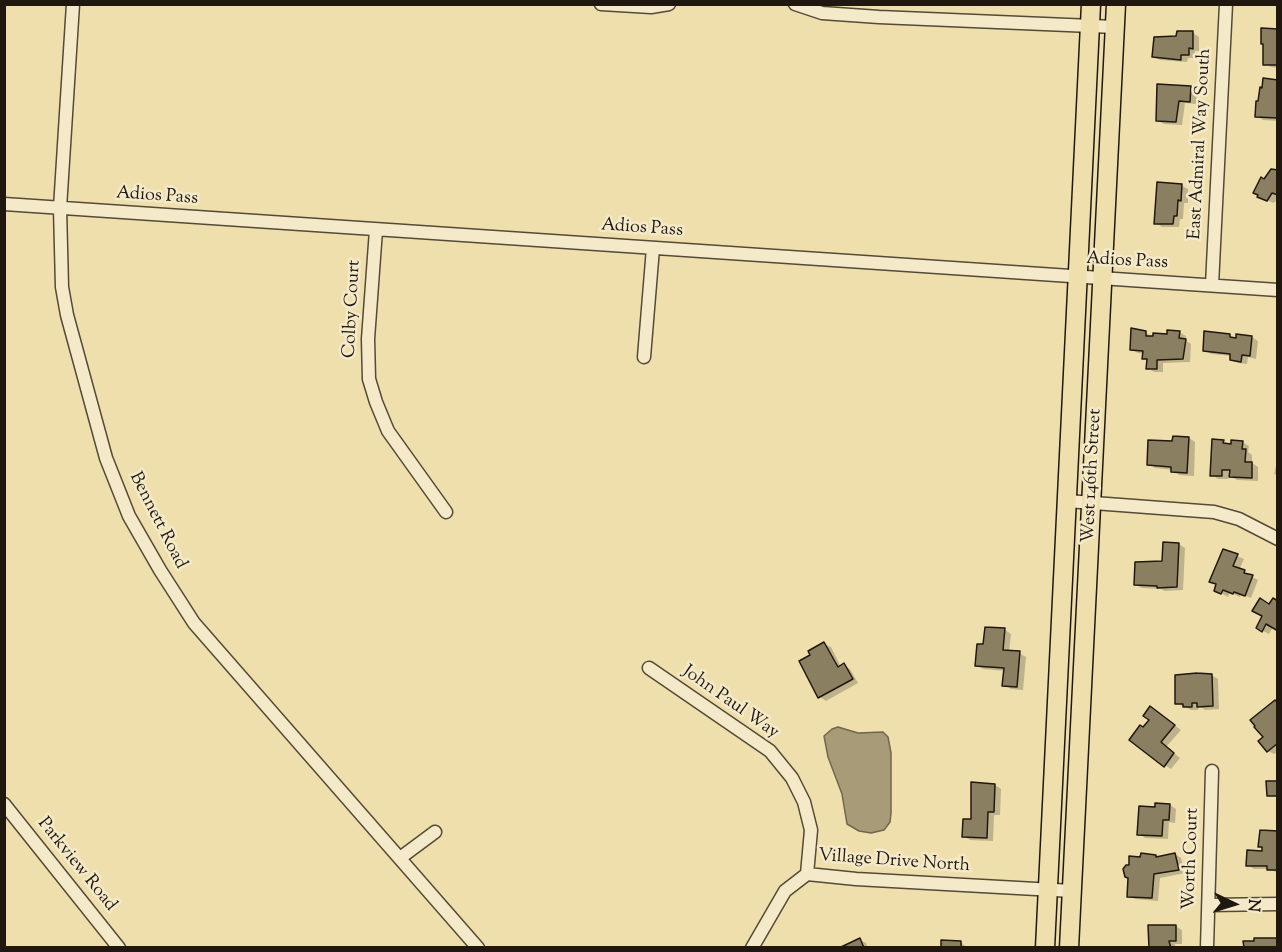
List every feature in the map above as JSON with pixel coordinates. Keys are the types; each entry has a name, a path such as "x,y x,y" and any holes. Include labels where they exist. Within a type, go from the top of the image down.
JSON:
{"main road":[{"name":"West 146th Street","path":"1045,948 1091,4"},
{"name":"West 146th Street","path":"1069,948 1116,4"}],"street":[{"name":"Bennett Road","path":"73,4 60,208 62,287 67,315 106,458 129,516 160,570 194,622 478,948"},
{"path":"601,4 651,7 669,4"},
{"path":"795,4 816,11 856,15 1115,27"},
{"name":"East Admiral Way South","path":"1212,285 1226,4"},
{"name":"Adios Pass","path":"4,204 1278,290"},
{"name":"Colby Court","path":"376,230 368,339 369,379 388,431 446,512"},
{"path":"644,357 653,248"},
{"path":"1067,501 1214,512 1239,519 1278,539"},
{"name":"John Paul Way","path":"650,668 770,751 792,778 804,802 811,830 807,874"},
{"name":"Worth Court","path":"1208,948 1212,771"},
{"name":"Parkview Road","path":"4,804 119,948"},
{"path":"400,858 435,832"},
{"name":"Village Drive North","path":"752,948 785,891 807,874 856,879 1072,891"},
{"path":"1209,905 1278,904"}],"shaded area":[{"path":"838,727 858,733 883,732 888,737 891,753 891,813 890,822 884,830 871,833 859,831 847,824 842,794 828,757 824,736"}],"building":[{"path":"1261,28 1278,29 1278,65 1263,65"},
{"path":"1177,31 1193,31 1193,49 1189,48 1189,55 1181,55 1181,60 1152,57 1154,37 1176,36"},
{"path":"1263,78 1278,80 1278,118 1255,117 1256,101 1258,101 1260,87 1262,88"},
{"path":"1157,84 1191,86 1190,102 1179,101 1176,122 1156,121"},
{"path":"1271,169 1278,170 1278,195 1272,193 1267,201 1253,193 1261,177 1264,179"},
{"path":"1157,182 1182,184 1181,201 1178,200 1177,216 1174,216 1173,224 1154,224"},
{"path":"1131,328 1146,331 1146,336 1153,336 1153,333 1167,334 1167,330 1180,331 1179,338 1186,339 1183,359 1157,360 1157,369 1146,369 1147,359 1142,359 1143,351 1130,350"},
{"path":"1204,331 1230,334 1230,337 1236,338 1236,334 1252,336 1250,356 1242,355 1241,362 1230,360 1230,354 1203,351"},
{"path":"1173,436 1189,437 1187,473 1171,472 1171,467 1147,465 1148,440 1172,441"},
{"path":"1212,439 1224,440 1223,443 1231,444 1231,440 1243,441 1242,449 1246,449 1245,462 1252,462 1252,478 1229,477 1230,470 1222,470 1222,476 1210,476"},
{"path":"1163,542 1179,543 1177,587 1157,588 1157,586 1134,585 1135,562 1162,561"},
{"path":"1223,549 1238,554 1233,566 1245,570 1244,573 1253,575 1245,596 1223,590 1221,594 1214,591 1216,584 1209,582"},
{"path":"1260,598 1269,604 1273,598 1278,601 1278,631 1266,624 1262,632 1256,628 1262,616 1252,611"},
{"path":"985,627 1005,628 1003,650 1020,651 1017,687 1002,686 1004,668 975,666 977,644 983,644"},
{"path":"824,642 838,667 844,663 853,679 818,698 799,661 810,655 808,651"},
{"path":"1212,674 1213,706 1197,707 1197,703 1192,703 1192,707 1183,707 1183,704 1175,704 1175,675"},
{"path":"1275,700 1278,703 1278,743 1267,752 1258,741 1263,737 1250,720"},
{"path":"1150,706 1175,725 1161,742 1174,753 1164,767 1129,740 1140,725 1143,727 1149,720 1143,716"},
{"path":"1266,781 1278,781 1278,796 1267,796"},
{"path":"971,782 995,784 994,812 988,812 987,838 962,837 963,819 971,819"},
{"path":"1155,803 1170,804 1169,820 1163,820 1162,836 1137,835 1139,806 1155,807"},
{"path":"1260,830 1278,831 1278,870 1267,870 1267,866 1246,866 1247,850 1262,851 1262,847 1258,847"},
{"path":"1141,853 1156,855 1156,857 1175,853 1179,870 1154,874 1152,898 1127,897 1128,878 1125,877 1123,869 1129,865 1129,856 1140,857"},
{"path":"1148,925 1176,925 1176,941 1169,941 1171,948 1149,948"},
{"path":"860,938 864,948 841,948 841,947"},
{"path":"1254,938 1278,938 1278,948 1244,948 1243,941 1254,941"},
{"path":"941,940 961,941 961,948 941,948"}]}
